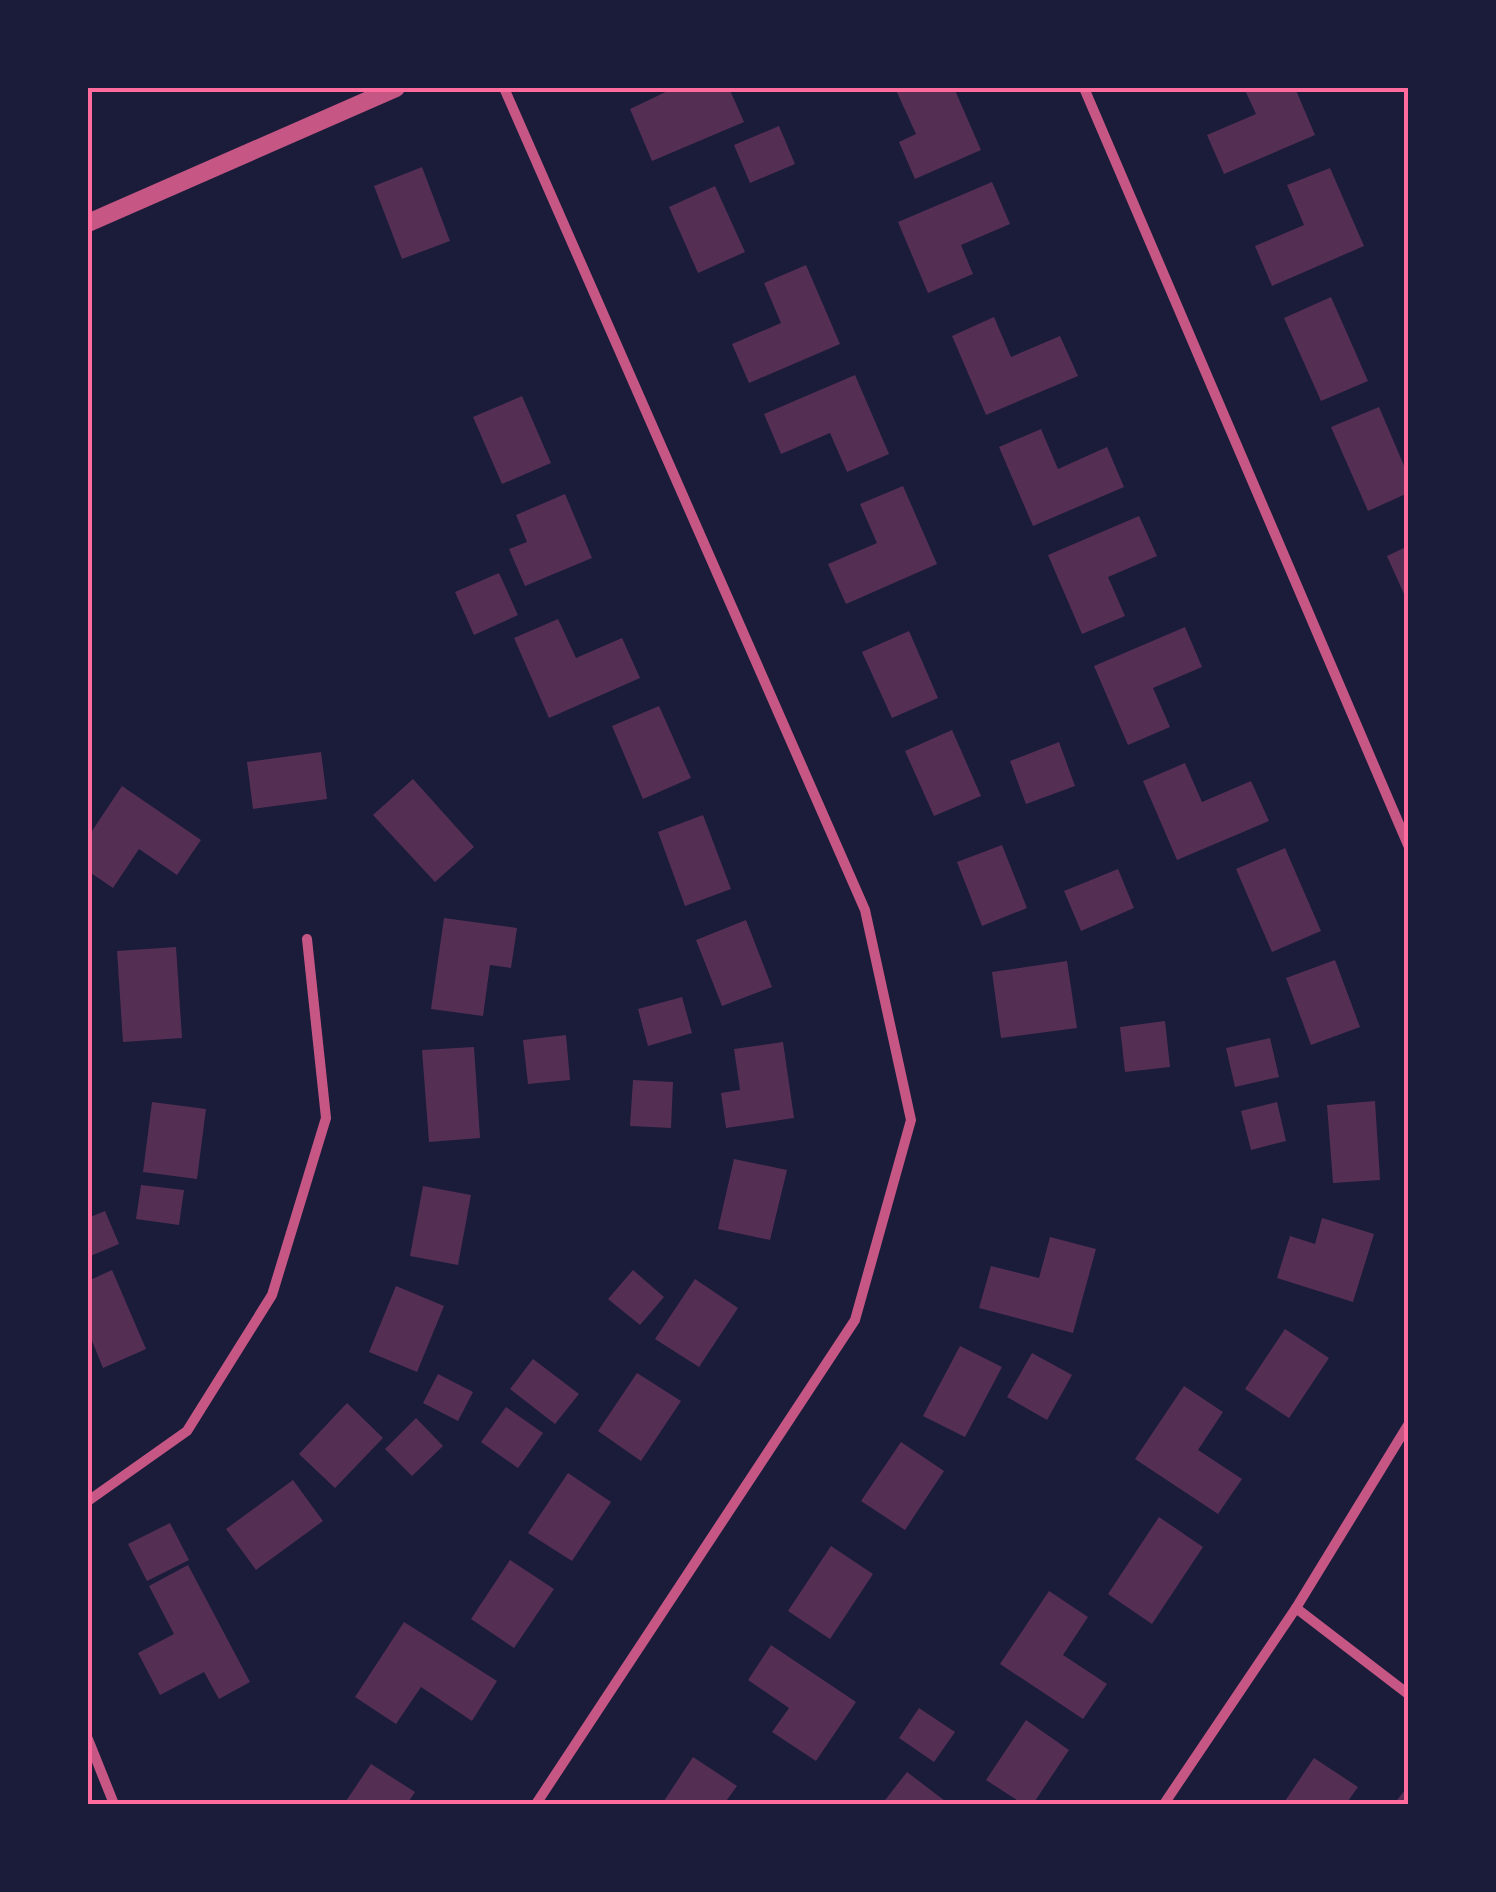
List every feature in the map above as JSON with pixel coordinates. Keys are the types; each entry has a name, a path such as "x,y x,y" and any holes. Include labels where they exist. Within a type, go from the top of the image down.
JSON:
{"street":[{"path":"88,223 396,88"},
{"path":"504,88 865,910 911,1120 855,1320 536,1804"},
{"path":"1084,88 1408,846"},
{"path":"88,1501 187,1431 272,1295 326,1118 306,940"},
{"path":"1164,1804 1296,1608 1408,1425"},
{"path":"1296,1608 1408,1694"},
{"path":"88,1738 114,1804"}],"building":[{"path":"674,88 729,88 744,122 652,161 630,109"},
{"path":"895,88 954,88 981,150 915,179 899,142 916,134"},
{"path":"1244,88 1295,88 1315,135 1224,174 1207,135 1256,114"},
{"path":"779,126 795,164 750,183 734,145"},
{"path":"422,167 450,241 402,259 374,186"},
{"path":"1330,168 1364,246 1272,286 1255,246 1304,225 1287,185"},
{"path":"992,182 1010,224 961,245 973,274 928,293 898,222"},
{"path":"715,186 745,252 698,273 669,207"},
{"path":"806,265 840,344 749,383 732,344 781,323 764,283"},
{"path":"1331,297 1368,381 1321,401 1284,318"},
{"path":"994,317 1011,357 1060,336 1078,376 986,415 952,336"},
{"path":"855,375 889,454 847,472 830,433 781,454 764,414"},
{"path":"522,396 551,463 502,484 473,417"},
{"path":"1379,407 1408,475 1408,493 1368,511 1331,427"},
{"path":"1041,429 1058,469 1107,447 1124,487 1033,526 999,447"},
{"path":"903,486 937,564 846,604 828,564 877,543 860,504"},
{"path":"565,494 592,558 525,586 509,549 527,542 516,515"},
{"path":"1139,516 1157,556 1108,577 1125,616 1082,634 1048,555"},
{"path":"1408,546 1408,603 1387,556"},
{"path":"499,573 518,615 474,635 455,592"},
{"path":"558,619 576,658 622,638 640,678 549,718 514,638"},
{"path":"1185,627 1202,667 1153,688 1170,727 1128,745 1094,666"},
{"path":"909,631 938,698 892,718 862,652"},
{"path":"659,706 691,778 643,799 612,726"},
{"path":"952,730 981,796 934,816 905,751"},
{"path":"1059,742 1075,786 1026,804 1010,761"},
{"path":"321,752 327,799 253,809 247,762"},
{"path":"1185,763 1202,802 1251,781 1269,821 1177,860 1143,781"},
{"path":"413,779 474,847 435,882 373,815"},
{"path":"122,786 201,840 177,875 139,849 113,888 88,871 88,837"},
{"path":"703,815 731,889 685,906 658,832"},
{"path":"1002,845 1027,908 982,926 957,862"},
{"path":"1285,848 1321,931 1272,952 1236,869"},
{"path":"1118,869 1134,908 1081,931 1064,891"},
{"path":"444,918 517,928 511,968 490,965 483,1016 431,1009"},
{"path":"746,920 772,987 722,1006 696,940"},
{"path":"176,947 182,1038 123,1042 117,951"},
{"path":"1335,960 1360,1027 1311,1045 1286,978"},
{"path":"1067,961 1077,1028 1001,1038 992,972"},
{"path":"682,997 692,1033 648,1046 638,1009"},
{"path":"1165,1021 1170,1067 1125,1072 1120,1027"},
{"path":"566,1035 570,1080 528,1084 523,1040"},
{"path":"1270,1038 1279,1077 1235,1087 1226,1048"},
{"path":"783,1042 794,1118 726,1128 721,1093 740,1090 734,1049"},
{"path":"474,1047 480,1138 429,1142 422,1050"},
{"path":"633,1080 673,1082 671,1128 630,1126"},
{"path":"1375,1101 1380,1180 1333,1183 1327,1105"},
{"path":"152,1102 206,1109 197,1179 143,1172"},
{"path":"1277,1102 1286,1141 1251,1150 1241,1111"},
{"path":"734,1159 787,1170 770,1240 718,1229"},
{"path":"141,1185 184,1190 179,1225 136,1219"},
{"path":"423,1186 471,1195 458,1265 410,1256"},
{"path":"105,1211 119,1244 88,1257 88,1218"},
{"path":"1322,1218 1374,1234 1353,1302 1277,1278 1290,1236 1315,1244"},
{"path":"1050,1237 1096,1249 1073,1333 979,1308 991,1266 1039,1278"},
{"path":"112,1270 146,1349 103,1368 88,1331 88,1281"},
{"path":"633,1270 664,1297 640,1325 608,1299"},
{"path":"695,1279 738,1308 699,1367 655,1339"},
{"path":"396,1286 444,1306 417,1372 369,1352"},
{"path":"1285,1329 1329,1358 1289,1418 1245,1389"},
{"path":"960,1346 1002,1367 965,1437 923,1416"},
{"path":"1032,1353 1072,1375 1047,1420 1007,1397"},
{"path":"533,1359 579,1394 555,1424 510,1389"},
{"path":"637,1373 681,1401 641,1461 598,1431"},
{"path":"438,1374 473,1392 458,1421 423,1403"},
{"path":"1184,1386 1223,1412 1198,1450 1242,1479 1218,1514 1135,1459"},
{"path":"347,1403 383,1438 335,1488 299,1454"},
{"path":"506,1407 543,1433 518,1468 481,1442"},
{"path":"416,1418 443,1446 412,1476 385,1449"},
{"path":"901,1442 944,1471 905,1530 861,1501"},
{"path":"568,1473 611,1502 572,1561 528,1533"},
{"path":"293,1480 323,1521 256,1570 226,1529"},
{"path":"1159,1517 1203,1547 1152,1624 1108,1594"},
{"path":"170,1523 189,1560 147,1581 128,1544"},
{"path":"831,1546 873,1574 830,1639 788,1611"},
{"path":"510,1560 554,1589 514,1648 471,1619"},
{"path":"188,1565 250,1682 219,1699 204,1672 160,1695 138,1653 174,1634 149,1586"},
{"path":"1049,1591 1088,1617 1063,1655 1107,1684 1083,1719 1000,1664"},
{"path":"404,1622 497,1681 472,1721 421,1687 396,1724 355,1697"},
{"path":"771,1645 856,1702 816,1761 772,1732 789,1708 748,1680"},
{"path":"919,1708 955,1732 934,1762 899,1738"},
{"path":"1026,1720 1069,1750 1033,1804 1023,1804 986,1780"},
{"path":"693,1757 737,1786 724,1804 662,1804"},
{"path":"1314,1758 1358,1787 1346,1804 1283,1804"},
{"path":"371,1764 415,1792 407,1804 344,1804"},
{"path":"907,1772 949,1804 882,1804"},
{"path":"1408,1786 1408,1804 1394,1804"}]}
